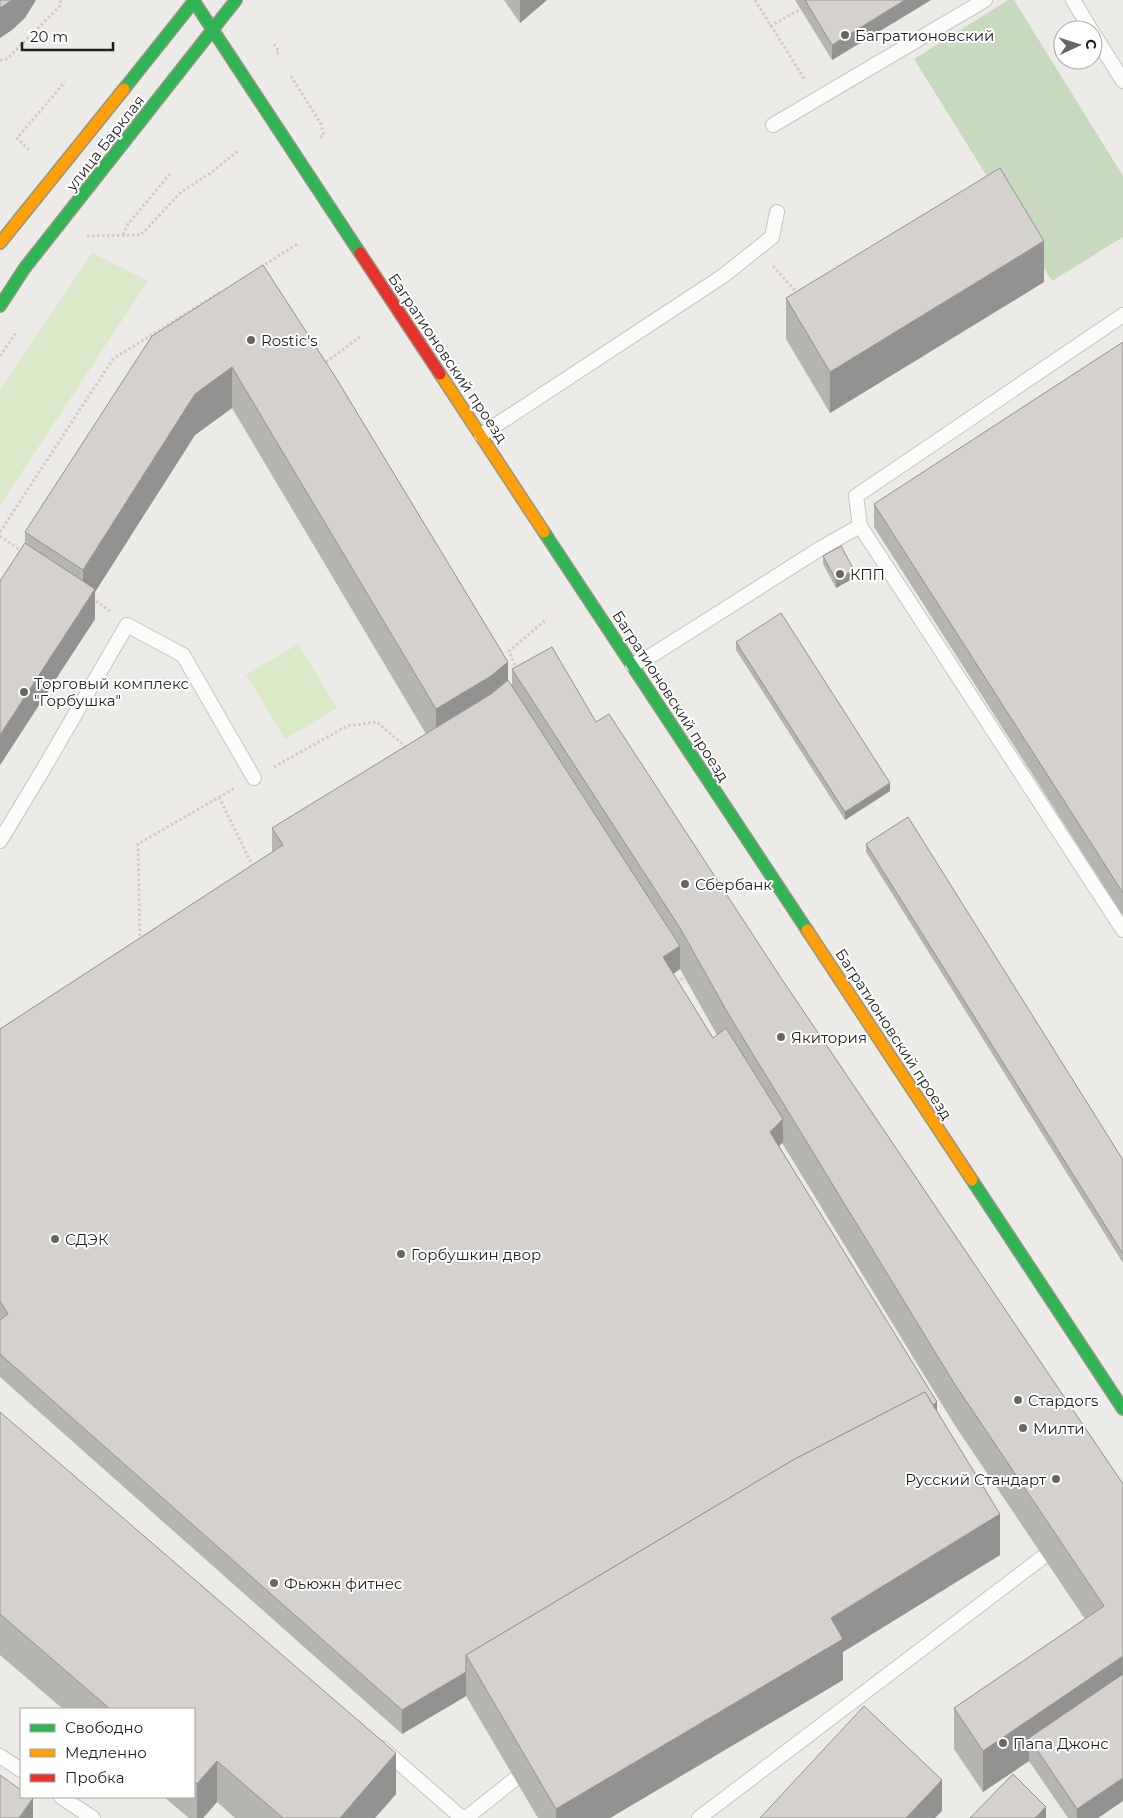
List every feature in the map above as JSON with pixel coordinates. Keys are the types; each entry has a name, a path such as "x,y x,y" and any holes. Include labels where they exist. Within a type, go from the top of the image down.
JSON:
{"street":[{"name":"улица Барклая","path":"0,243 194,0"},
{"name":"Багратионовский проезд","path":"194,0 1123,1409"},
{"name":"улица Барклая","path":"0,306 24,269 236,0"}],"lane":[{"path":"773,124 985,0"},
{"path":"1073,0 1085,20"},
{"path":"1103,49 1123,81"},
{"path":"481,435 723,276 772,237 777,212"},
{"path":"1123,315 856,496 860,526 1123,930"},
{"path":"632,665 654,654 821,548 860,526"},
{"path":"0,841 127,625 183,655 254,778"},
{"path":"699,1818 1043,1557"},
{"path":"373,1741 462,1818"},
{"path":"0,1756 20,1769"},
{"path":"466,1818 515,1779"},
{"path":"62,1798 92,1818"}],"path":[{"path":"0,60 7,59 60,6 61,0"},
{"path":"755,0 816,99"},
{"path":"770,26 800,9"},
{"path":"274,44 279,52 276,54"},
{"path":"291,76 321,124 324,134 314,141"},
{"path":"29,150 17,138 65,82"},
{"path":"85,236 141,235 180,192 212,172 239,150"},
{"path":"996,171 1022,182 1068,257"},
{"path":"123,235 128,224 170,174"},
{"path":"257,270 299,243"},
{"path":"757,248 799,296"},
{"path":"27,554 0,534 113,359 223,291"},
{"path":"0,356 20,328"},
{"path":"315,370 360,337"},
{"path":"519,676 509,651 547,619"},
{"path":"140,942 138,844 347,726 378,722 413,754"},
{"path":"219,797 256,875"},
{"path":"676,983 684,977"}],"green space":[{"path":"1008,0 1014,0 1053,63 1053,70 1057,70 1123,176 1123,237 1052,281 914,59"},
{"path":"92,253 148,281 0,505 0,390"},
{"path":"298,644 337,708 285,739 246,675"}],"building":[{"path":"0,0 12,0 0,8"},
{"path":"805,0 905,0 832,45"},
{"path":"1000,168 1044,241 830,372 786,298"},
{"path":"263,265 336,378 508,662 491,676 436,709 232,367 195,394 83,570 25,532 152,336"},
{"path":"1123,342 1123,893 874,504"},
{"name":"Торговый комплекс \"Горбушка\"","path":"25,543 95,589 0,735 0,581"},
{"name":"КПП","path":"841,546 854,570 836,580 823,556"},
{"path":"781,613 890,783 845,812 736,642"},
{"path":"552,647 596,722 609,714 779,975 1123,1484 1123,1656 983,1751 954,1708 1104,1606 954,1383 726,1010 680,928 512,669"},
{"path":"508,680 680,946 663,957 713,1038 726,1028 783,1119 770,1132 937,1402 933,1405 925,1392 793,1460 466,1655 466,1672 402,1710 0,1354 0,1320 8,1314 0,1301 0,1029 283,845 272,828 491,694"},
{"path":"908,817 1123,1160 1123,1254 866,844"},
{"path":"925,1392 1000,1514 831,1618 843,1639 556,1809 466,1655 793,1460"},
{"path":"0,1412 396,1753 340,1818 283,1818 217,1761 197,1784 195,1782 195,1708 109,1708 0,1614"},
{"path":"1123,1674 1123,1778 1077,1809 1029,1738"},
{"path":"864,1706 942,1780 906,1818 760,1818"},
{"path":"1013,1774 1046,1807 1035,1818 970,1818"},
{"path":"0,1775 20,1789 20,1798 33,1798 19,1818 0,1818"}],"traffic: fast":[{"path":"193,0 360,253"},
{"path":"124,89 195,0"},
{"path":"0,306 24,269 236,0"},
{"path":"544,532 807,930"},
{"path":"972,1180 1123,1409"}],"traffic: slow":[{"path":"0,243 124,89"},
{"path":"440,374 544,532"},
{"path":"807,930 972,1180"}],"traffic: jam":[{"path":"360,253 440,374"}],"place":[{"name":"Багратионовский","path":"845,35"},
{"name":"Rostic's","path":"251,340"},
{"name":"КПП","path":"840,574"},
{"name":"Торговый комплекс \"Горбушка\"","path":"24,692"},
{"name":"Сбербанк","path":"685,884"},
{"name":"Якитория","path":"781,1037"},
{"name":"СДЭК","path":"55,1239"},
{"name":"Горбушкин двор","path":"401,1254"},
{"name":"Стардогs","path":"1018,1400"},
{"name":"Милти","path":"1023,1428"},
{"name":"Русский Стандарт","path":"1056,1479"},
{"name":"Фьюжн фитнес","path":"274,1583"},
{"name":"Папа Джонс","path":"1003,1743"}]}
